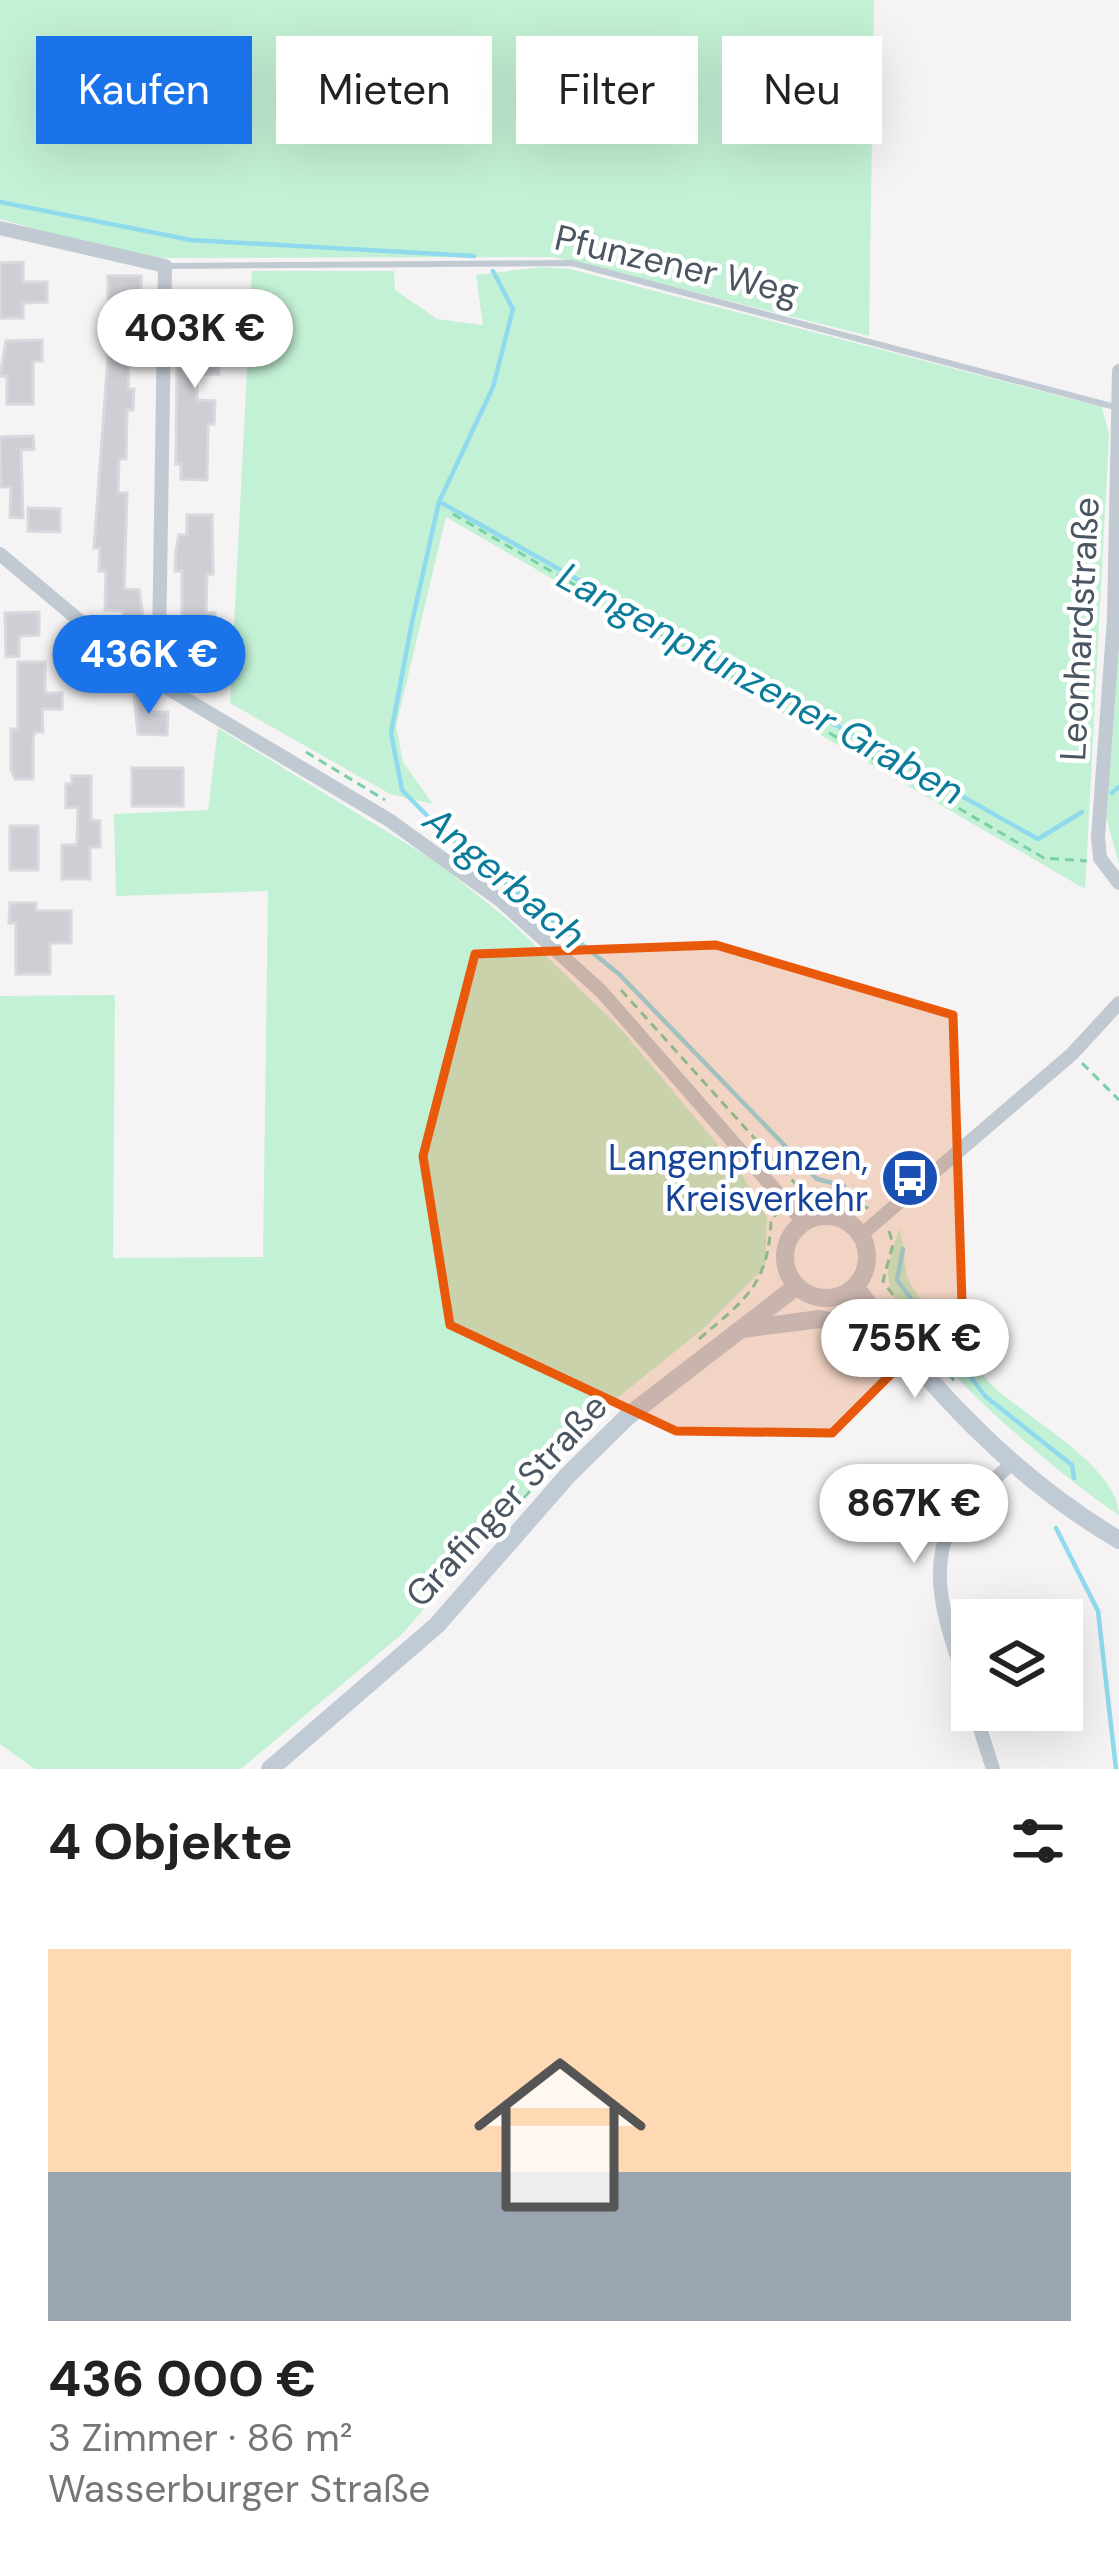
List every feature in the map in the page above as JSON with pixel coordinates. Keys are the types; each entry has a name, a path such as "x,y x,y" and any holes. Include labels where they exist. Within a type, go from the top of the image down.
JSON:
{"main road":[{"path":"841,1219 861,1235 867,1262 855,1286 820,1298 797,1286 785,1253 804,1223 841,1219"},
{"name":"Grafinger Straße","path":"270,1769 437,1625 568,1474 628,1416 735,1321 797,1286"},
{"path":"855,1286 891,1335 1010,1465 1119,1540"},
{"path":"735,1321 820,1319 891,1335"}],"street":[{"name":"Pfunzener Weg","path":"0,228 165,266"},
{"path":"142,674 159,646 165,266"},
{"name":"Leonhardstraße","path":"1100,858 1119,371"},
{"path":"0,554 142,674 389,820 500,900 601,991 804,1223"},
{"path":"1100,858 1119,883"},
{"path":"861,1235 1072,1054 1119,1003"},
{"path":"951,1630 942,1599 939,1554 961,1511 1010,1465"},
{"path":"981,1731 993,1769"}],"lane":[{"name":"Pfunzener Weg","path":"165,266 572,263 1119,408"}],"path":[{"path":"453,514 1044,858 1078,863 1100,858"},
{"path":"1072,1054 1119,1100"},
{"path":"735,1321 768,1265 771,1220 802,1190 866,1203 882,1218 893,1244 883,1281 964,1392"}],"highlighted area":[{"path":"716,945 953,1015 962,1303 832,1433 676,1431 450,1325 423,1156 475,954"}],"green space":[{"path":"0,0 874,0 873,36 722,36 722,144 872,144 869,336 553,257 165,258 94,246 0,219"},
{"path":"542,267 570,269 1102,407 1109,435 1085,889 446,517 396,726 403,762 433,804 390,794 230,703 252,271 394,271 395,290 437,319 483,325 476,275"},
{"path":"1119,644 1119,864 1106,817"},
{"path":"218,728 438,863 513,924 620,1028 740,1171 767,1217 765,1267 703,1329 584,1425 402,1634 241,1769 35,1769 0,1744 0,996 115,995 113,1258 263,1257 268,891 116,896 114,814 208,810"},
{"path":"899,1229 910,1283 924,1304 992,1385 1088,1461 1115,1497 1119,1515 985,1406 918,1334 897,1301 888,1275"}],"building":[{"path":"23,262 23,282 47,282 47,302 23,303 23,318 0,318 0,263"},
{"path":"108,276 141,276 141,299 108,299"},
{"path":"183,300 217,300 216,327 202,327 201,352 219,353 219,374 197,374 197,400 215,401 214,424 208,424 207,480 181,479 181,464 176,464 177,358 186,358"},
{"path":"110,329 130,329 128,389 134,389 133,410 127,410 126,459 119,459 118,493 127,493 124,589 139,590 146,634 122,633 123,611 105,610 106,571 99,571 100,548 94,548"},
{"path":"42,340 42,361 33,361 33,404 7,404 7,376 0,376 6,341"},
{"path":"33,436 34,449 21,450 23,518 10,517 11,487 1,487 0,437"},
{"path":"28,508 60,509 60,532 28,531"},
{"path":"187,515 212,515 213,574 207,574 206,613 215,613 214,656 195,656 196,642 182,642 182,571 175,571 179,535 187,535"},
{"path":"39,612 39,635 19,636 19,656 6,657 5,613"},
{"path":"18,662 45,662 45,693 62,693 62,709 42,709 43,732 35,732 33,739 33,779 15,779 11,770 11,729 18,729"},
{"path":"134,693 151,693 151,712 168,712 167,735 138,734"},
{"path":"132,768 183,768 183,806 132,806"},
{"path":"72,776 91,776 91,820 100,821 100,847 90,847 90,879 62,879 62,845 77,845 78,807 66,808 66,784 72,784"},
{"path":"10,826 38,826 38,870 10,870"},
{"path":"10,903 36,903 36,911 71,911 71,943 50,943 50,974 16,974 16,923 9,923"}],"waterway":[{"name":"Angerbach","path":"0,202 191,240 474,256"},
{"name":"Angerbach","path":"493,271 513,309 493,387 439,502 391,733 402,790 445,834 619,974 817,1179 844,1186"},
{"name":"Langenpfunzener Graben","path":"440,502 1038,839 1082,812"},
{"path":"1112,793 1119,787"},
{"name":"Angerbach","path":"903,1249 897,1280 985,1396 1072,1465 1074,1478"},
{"name":"Angerbach","path":"1056,1528 1098,1611 1116,1769"}],"place":[{"name":"Langenpfunzen, Kreisverkehr","path":"910,1178"}]}
